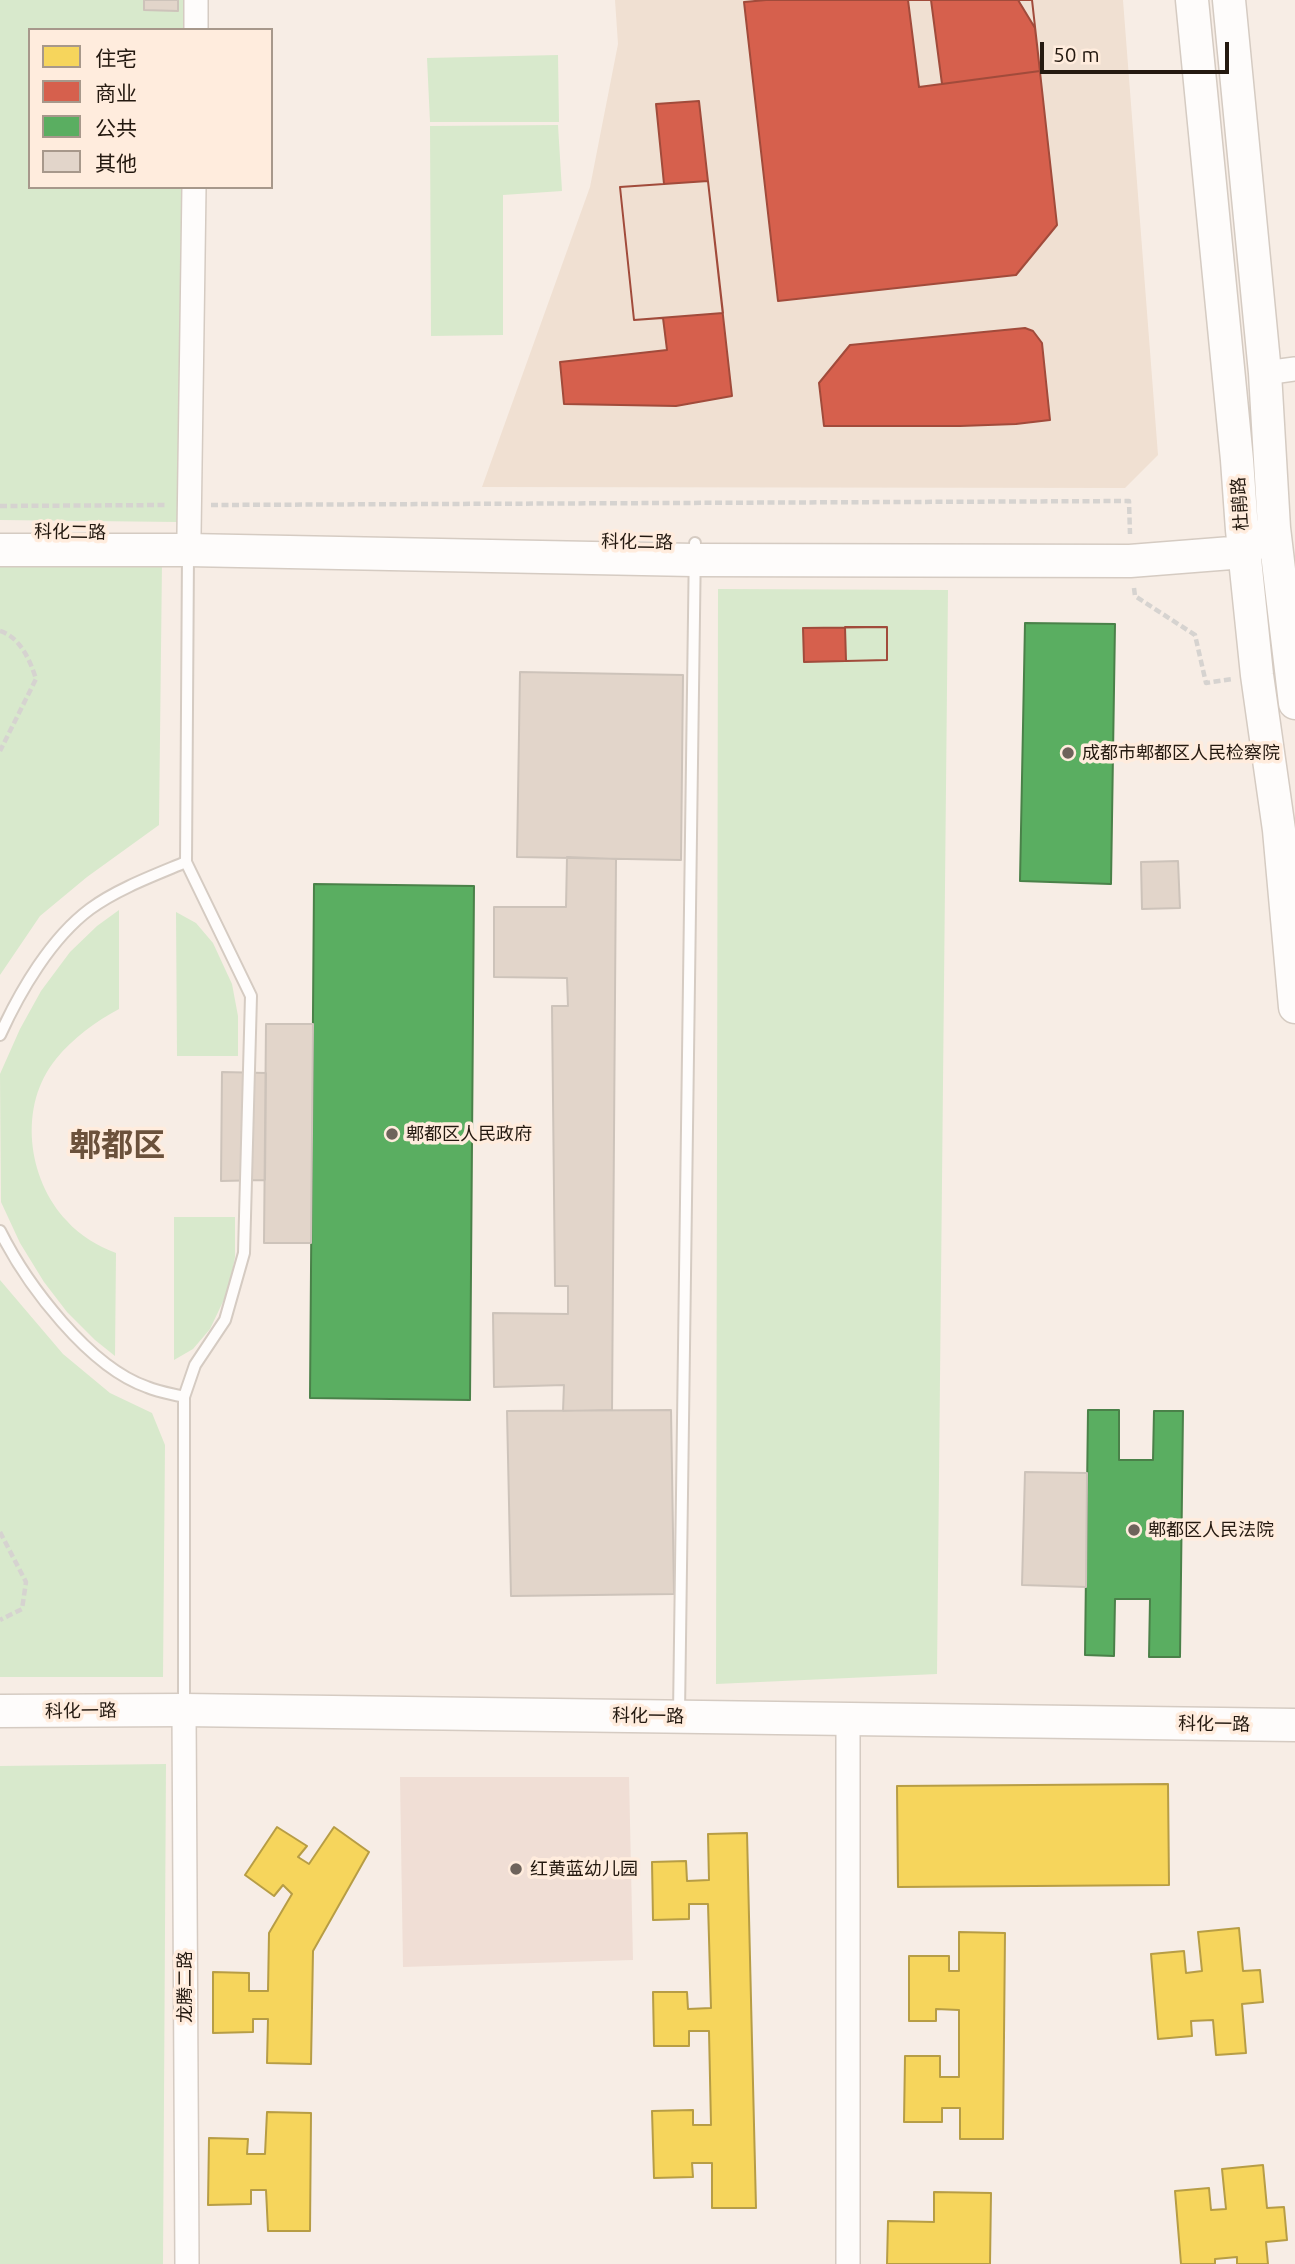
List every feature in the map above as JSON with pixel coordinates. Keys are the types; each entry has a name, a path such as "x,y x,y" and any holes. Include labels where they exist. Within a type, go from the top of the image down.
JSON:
{"street":[{"path":"196,0 196,28"},
{"name":"杜鹃路","path":"1192,0 1243,541 1257,675 1279,830 1295,1007"},
{"name":"杜鹃路","path":"1229,0 1280,371 1274,528 1295,703"},
{"path":"0,550 189,542 194,189"},
{"name":"科化二路","path":"0,530 189,542 694,551 1130,540 1243,541 1274,528"},
{"name":"科化一路","path":"0,1712 184,1710 1295,1725"},
{"name":"龙腾二路","path":"184,1710 187,2264"},
{"path":"848,1719 848,2264"}],"lane":[{"path":"184,1710 184,1397 195,1365 225,1320 244,1253 251,996 186,862 189,542"},
{"path":"679,1716 694,551"},
{"path":"0,1035 13,1006 51,947 90,909 145,879 186,862"},
{"path":"0,1231 29,1281 66,1328 112,1367 146,1387 184,1397"}],"path":[{"path":"0,631 7,633 29,656 36,679 0,751"},
{"path":"0,1532 26,1581 22,1609 0,1620"}],"shaded area":[{"path":"615,0 1123,0 1158,455 1125,488 482,487 590,187 618,44"},
{"name":"红黄蓝幼儿园","path":"400,1777 629,1777 633,1960 403,1967"}],"green space":[{"path":"0,0 185,0 184,28 28,28 28,189 182,189 178,522 0,520"},
{"path":"558,55 559,122 430,122 427,58"},
{"path":"558,125 562,191 503,195 503,335 431,336 430,126"},
{"path":"0,561 162,562 159,825 87,877 40,916 0,975"},
{"path":"718,589 948,590 937,1674 716,1684"},
{"path":"119,910 119,1009 85,1031 56,1059 44,1077 32,1119 36,1163 53,1204 78,1231 96,1244 116,1253 115,1356 67,1312 44,1282 20,1243 1,1202 0,1074 41,991 70,952 97,926"},
{"path":"176,912 196,923 213,943 232,984 238,1016 238,1056 177,1056"},
{"path":"174,1217 235,1217 235,1257 229,1289 210,1329 193,1349 174,1360"},
{"path":"0,1280 63,1354 110,1393 152,1413 165,1445 163,1677 0,1677"},
{"path":"166,1764 163,2264 0,2264 0,1766"}],"building: 住宅":[{"path":"1168,1784 1169,1885 898,1887 897,1786"},
{"path":"277,1827 307,1846 298,1857 309,1864 334,1827 369,1852 313,1951 311,2064 267,2063 268,2019 253,2019 253,2032 213,2033 213,1972 249,1973 249,1991 268,1991 269,1933 292,1894 283,1885 274,1896 245,1875"},
{"path":"747,1833 756,2208 712,2208 712,2163 692,2163 693,2177 654,2178 652,2111 693,2110 693,2125 711,2125 709,2031 689,2031 689,2046 654,2046 653,1992 687,1992 688,2009 711,2008 708,1904 689,1904 689,1919 653,1920 652,1862 686,1861 687,1881 709,1880 708,1834"},
{"path":"1239,1928 1243,1971 1260,1970 1263,2002 1242,2004 1246,2053 1216,2055 1213,2020 1191,2021 1192,2036 1158,2039 1151,1954 1184,1951 1186,1973 1202,1971 1198,1932"},
{"path":"959,1932 1005,1933 1003,2139 960,2139 960,2108 942,2108 942,2122 904,2122 905,2056 940,2056 940,2077 959,2077 959,2010 936,2009 936,2021 909,2021 909,1956 949,1956 949,1971 959,1971"},
{"path":"267,2112 311,2113 310,2231 268,2231 266,2190 251,2190 251,2204 208,2205 209,2138 248,2139 247,2154 265,2154"},
{"path":"1263,2165 1267,2208 1284,2207 1287,2240 1266,2242 1268,2264 1237,2264 1237,2257 1215,2259 1215,2264 1181,2264 1175,2191 1209,2188 1211,2210 1226,2209 1222,2169"},
{"path":"934,2192 991,2193 990,2264 887,2264 888,2221 934,2222"}],"building: 商业":[{"path":"908,0 1032,0 1040,71 919,87"},
{"path":"931,0 1018,0 1035,28 1040,71 942,84"},
{"path":"1032,0 1057,225 1016,275 778,301 744,2"},
{"path":"699,101 732,396 676,406 564,404 560,362 667,350 663,318 634,320 620,187 664,184 656,104"},
{"path":"708,181 723,313 634,320 620,187"},
{"path":"1025,328 1033,331 1042,343 1050,420 960,426 824,426 819,383 850,345"},
{"path":"845,627 887,627 887,660 846,661"},
{"path":"887,627 887,660 804,662 803,628"}],"building: 公共":[{"name":"成都市郫都区人民检察院","path":"1025,623 1115,624 1111,884 1020,881"},
{"name":"郫都区人民政府","path":"314,884 474,886 470,1400 310,1398"},
{"name":"郫都区人民法院","path":"1088,1410 1119,1410 1119,1460 1153,1460 1154,1411 1183,1411 1180,1657 1149,1657 1150,1599 1115,1599 1114,1656 1085,1655"}],"building: 其他":[{"path":"144,0 178,0 178,11 144,10"},
{"path":"520,672 683,675 681,860 517,857"},
{"path":"567,857 616,859 612,1410 563,1411 564,1385 494,1387 493,1313 568,1314 568,1286 555,1286 552,1006 568,1006 567,978 494,977 494,907 566,907"},
{"path":"1178,861 1180,908 1142,909 1141,862"},
{"path":"266,1024 313,1024 311,1243 264,1243"},
{"path":"222,1072 266,1073 265,1180 221,1181"},
{"path":"671,1410 674,1594 511,1596 507,1411"},
{"path":"1025,1472 1087,1473 1086,1587 1022,1585"}],"place":[{"name":"成都市郫都区人民检察院","path":"1068,753"},
{"name":"郫都区人民政府","path":"392,1134"},
{"name":"郫都区人民法院","path":"1134,1530"},
{"name":"红黄蓝幼儿园","path":"516,1869"}],"district":[{"name":"郫都区","path":"117,1145"}]}
